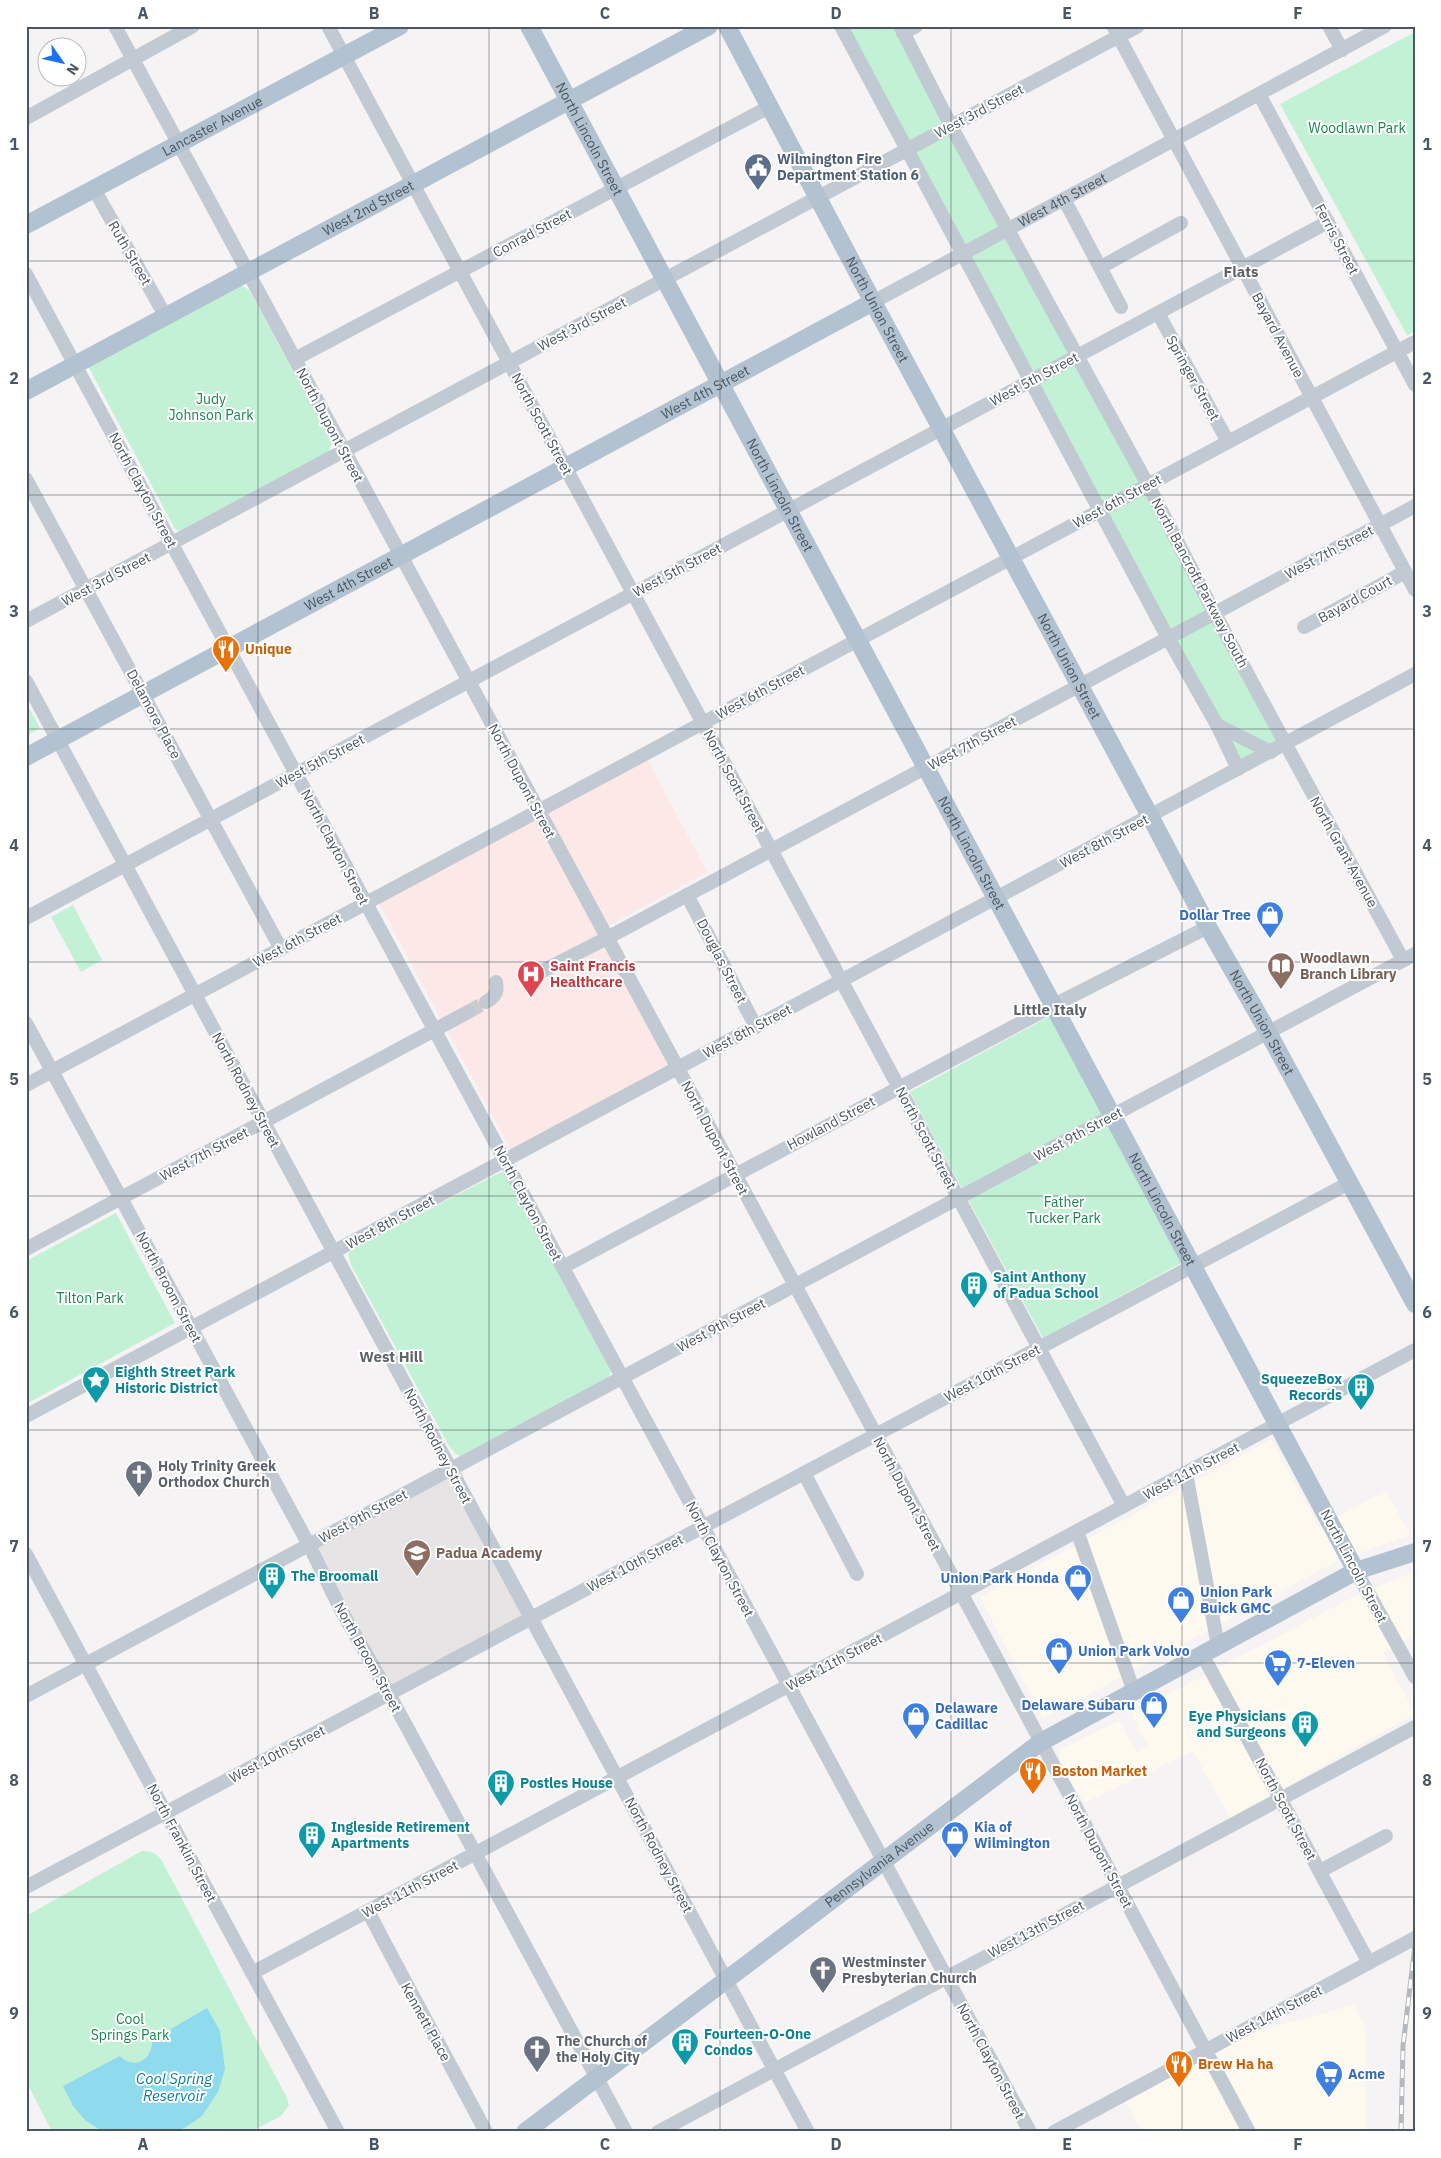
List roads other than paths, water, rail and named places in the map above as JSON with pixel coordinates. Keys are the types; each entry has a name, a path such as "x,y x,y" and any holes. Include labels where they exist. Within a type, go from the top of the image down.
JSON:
{"main road":[{"name":"Lancaster Avenue","path":"26,225 400,26"},
{"name":"North Lincoln Street","path":"529,26 1356,1571"},
{"name":"West 2nd Street","path":"26,391 709,26"},
{"name":"North Union Street","path":"727,26 817,198 1208,927 1268,1033 1415,1304"},
{"name":"West 4th Street","path":"26,757 873,302"},
{"name":"Pennsylvania Avenue","path":"525,2132 1041,1742 1218,1646 1238,1633 1356,1571 1415,1552"}],"street":[{"name":"North Dupont Street","path":"115,26 1041,1742 1249,2132"},
{"path":"26,118 193,26"},
{"name":"North Scott Street","path":"328,26 1124,1506"},
{"path":"840,26 1099,511 1218,725 1238,770"},
{"path":"902,30 916,26"},
{"name":"West 3rd Street","path":"26,621 952,126 1116,31 1138,26"},
{"path":"1329,26 1342,50"},
{"name":"West 4th Street","path":"873,302 1385,26"},
{"name":"North Bancroft Parkway South","path":"902,30 952,126 1148,485 1214,614 1286,744"},
{"name":"Bayard Avenue","path":"1116,31 1415,590"},
{"name":"Ferris Street","path":"1259,94 1415,385"},
{"name":"Conrad Street","path":"295,359 769,106"},
{"name":"Ruth Street","path":"94,189 166,317"},
{"path":"1064,199 1121,307"},
{"name":"West 5th Street","path":"26,918 1328,222"},
{"path":"1101,267 1181,223"},
{"name":"North Clayton Street","path":"26,274 1030,2132"},
{"name":"Springer Street","path":"1158,313 1228,442"},
{"name":"West 6th Street","path":"26,1085 1415,342"},
{"name":"Delamore Place","path":"26,479 281,949"},
{"name":"West 7th Street","path":"529,978 1415,506"},
{"name":"Bayard Court","path":"1304,627 1405,572"},
{"name":"West 8th Street","path":"26,1416 1415,674"},
{"name":"North Rodney Street","path":"26,681 808,2132"},
{"path":"1218,725 1270,752"},
{"name":"North Grant Avenue","path":"1286,744 1409,957"},
{"name":"Douglas Street","path":"687,895 756,1027"},
{"name":"Howland Street","path":"562,1267 898,1086 1208,927"},
{"name":"West 9th Street","path":"26,1696 1409,957"},
{"path":"486,1002 492,999 496,993 496,982"},
{"name":"West 7th Street","path":"26,1249 468,1012"},
{"name":"North Broom Street","path":"26,1023 309,1545 341,1610 389,1694 626,2132"},
{"name":"West 10th Street","path":"26,1887 1349,1183"},
{"name":"West 11th Street","path":"252,1973 1415,1350"},
{"path":"804,1473 857,1574"},
{"path":"1186,1473 1218,1646"},
{"path":"1078,1531 1134,1692"},
{"name":"North Franklin Street","path":"26,1554 338,2132"},
{"name":"North Lincoln Street","path":"1356,1571 1415,1677"},
{"name":"North Scott Street","path":"1202,1654 1369,1963"},
{"name":"West 13th Street","path":"658,2132 1415,1727"},
{"path":"1320,1872 1386,1836"},
{"name":"Kennett Place","path":"368,1911 486,2132"},
{"name":"West 14th Street","path":"1054,2132 1415,1938"}],"water":[{"name":"Cool Spring Reservoir","path":"207,2008 220,2031 225,2069 218,2092 202,2116 176,2132 104,2132 86,2121 73,2106 63,2086 120,2056 131,2062 137,2063 142,2061 150,2053 152,2040"}],"tunnel":[{"path":"468,1012 486,1002"}],"railway":[{"path":"1401,2132 1403,2046 1415,1945"}],"place":[{"name":"Wilmington Fire Department Station 6","path":"758,191"},
{"name":"Unique","path":"226,673"},
{"name":"Dollar Tree","path":"1270,939"},
{"name":"Woodlawn Branch Library","path":"1281,990"},
{"name":"Saint Francis Healthcare","path":"531,998"},
{"name":"Saint Anthony of Padua School","path":"974,1309"},
{"name":"Eighth Street Park Historic District","path":"96,1404"},
{"name":"SqueezeBox Records","path":"1361,1411"},
{"name":"Holy Trinity Greek Orthodox Church","path":"139,1498"},
{"name":"Padua Academy","path":"417,1577"},
{"name":"The Broomall","path":"272,1600"},
{"name":"Union Park Honda","path":"1078,1602"},
{"name":"Union Park Buick GMC","path":"1181,1624"},
{"name":"Union Park Volvo","path":"1059,1675"},
{"name":"7-Eleven","path":"1278,1687"},
{"name":"Delaware Subaru","path":"1154,1729"},
{"name":"Delaware Cadillac","path":"916,1740"},
{"name":"Eye Physicians and Surgeons","path":"1305,1748"},
{"name":"Boston Market","path":"1033,1795"},
{"name":"Postles House","path":"501,1807"},
{"name":"Ingleside Retirement Apartments","path":"312,1859"},
{"name":"Kia of Wilmington","path":"955,1859"},
{"name":"Westminster Presbyterian Church","path":"823,1994"},
{"name":"Fourteen-O-One Condos","path":"685,2066"},
{"name":"The Church of the Holy City","path":"537,2073"},
{"name":"Brew Ha ha","path":"1179,2088"},
{"name":"Acme","path":"1329,2098"}],"district":[{"name":"Flats","path":"1241,272"},
{"name":"Little Italy","path":"1050,1010"},
{"name":"West Hill","path":"391,1357"}],"park label":[{"name":"Woodlawn Park","path":"1357,128"},
{"name":"Judy Johnson Park","path":"211,408"},
{"name":"Father Tucker Park","path":"1064,1210"},
{"name":"Tilton Park","path":"90,1298"},
{"name":"Cool Springs Park","path":"130,2028"}]}
